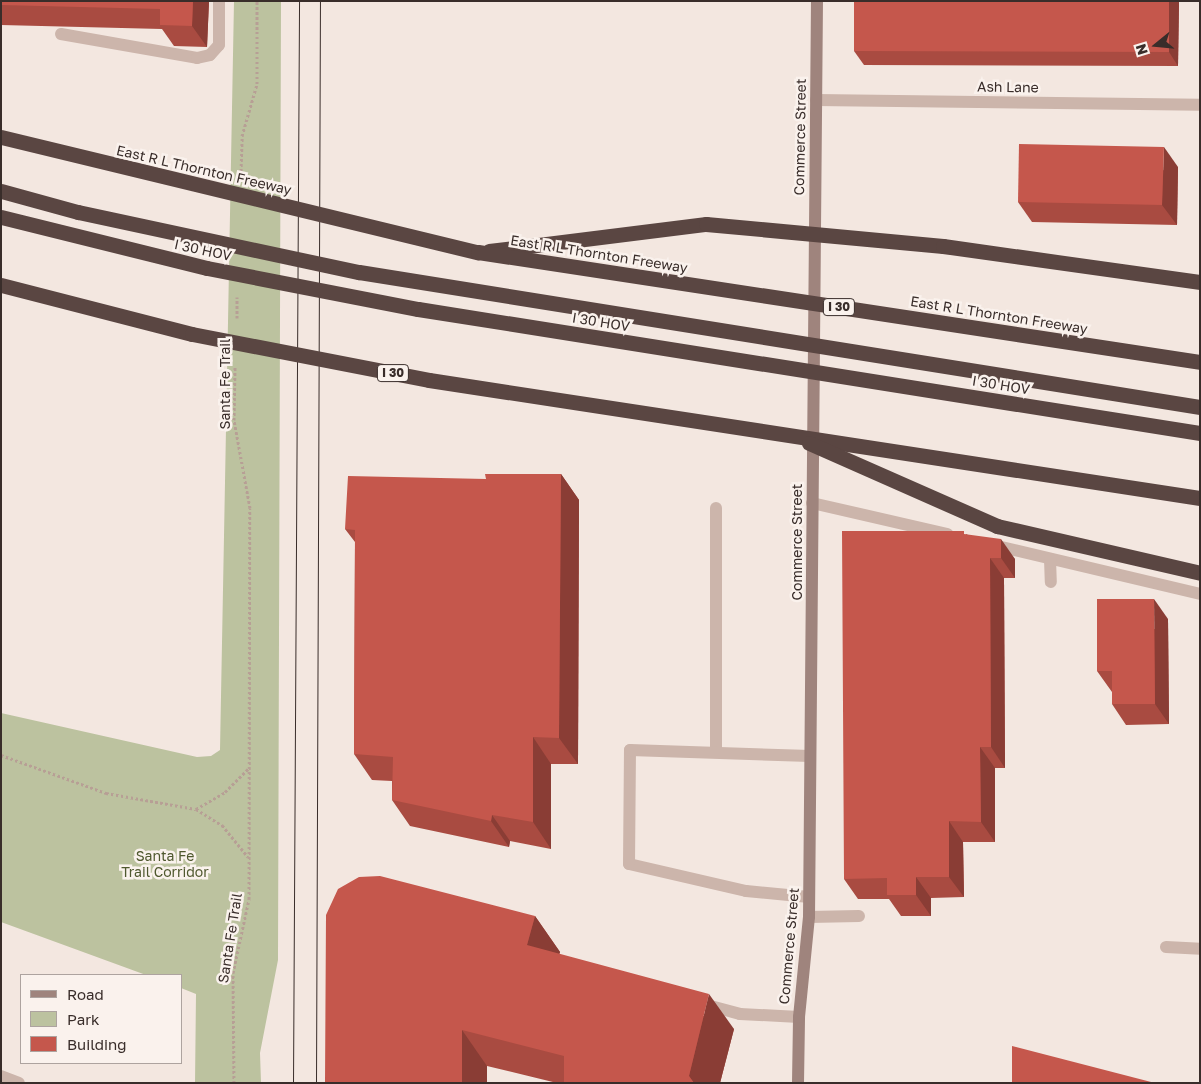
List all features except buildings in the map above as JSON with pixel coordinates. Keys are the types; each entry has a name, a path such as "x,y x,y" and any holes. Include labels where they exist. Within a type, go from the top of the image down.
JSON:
{"highway":[{"name":"East R L Thornton Freeway","path":"1,137 478,252 1200,362"},
{"name":"I 30 HOV","path":"1,191 229,246 358,272 1200,406"},
{"name":"I 30 HOV","path":"1,217 207,268 418,309 1200,434"},
{"path":"478,252 706,224 943,246 1200,282"},
{"name":"I 30","path":"1,285 192,334 420,378 1200,498"},
{"path":"790,434 997,526 1200,573"}],"street":[{"path":"61,34 197,58 210,55 219,46 219,1"},
{"name":"Commerce Street","path":"798,1083 799,1017 810,897 817,1"},
{"name":"Ash Lane","path":"816,100 1200,105"},
{"path":"812,503 964,538"},
{"path":"716,508 716,752"},
{"path":"984,543 1200,594"},
{"path":"1050,559 1051,582"},
{"path":"810,756 630,750 629,864 746,891 810,897"},
{"path":"809,917 859,916"},
{"path":"1166,947 1200,949"},
{"path":"692,1002 740,1014 799,1017"},
{"path":"1,1076 19,1083"}],"path":[{"path":"241,176 242,136 257,84 257,1"},
{"name":"Santa Fe Trail","path":"237,322 238,293"},
{"name":"Santa Fe Trail","path":"234,1083 233,973 249,899 250,508 234,420 236,362"},
{"path":"1,755 106,793 196,809 222,825 248,858"},
{"path":"196,809 225,792 248,769"}],"green space":[{"name":"Santa Fe Trail Corridor","path":"234,1 281,1 278,960 260,1053 261,1083 195,1083 196,994 182,988 182,974 143,974 1,922 1,713 197,757 211,756 220,750"}],"tram line":[{"path":"293,1083 299,1"},
{"path":"316,1083 320,1"}]}
